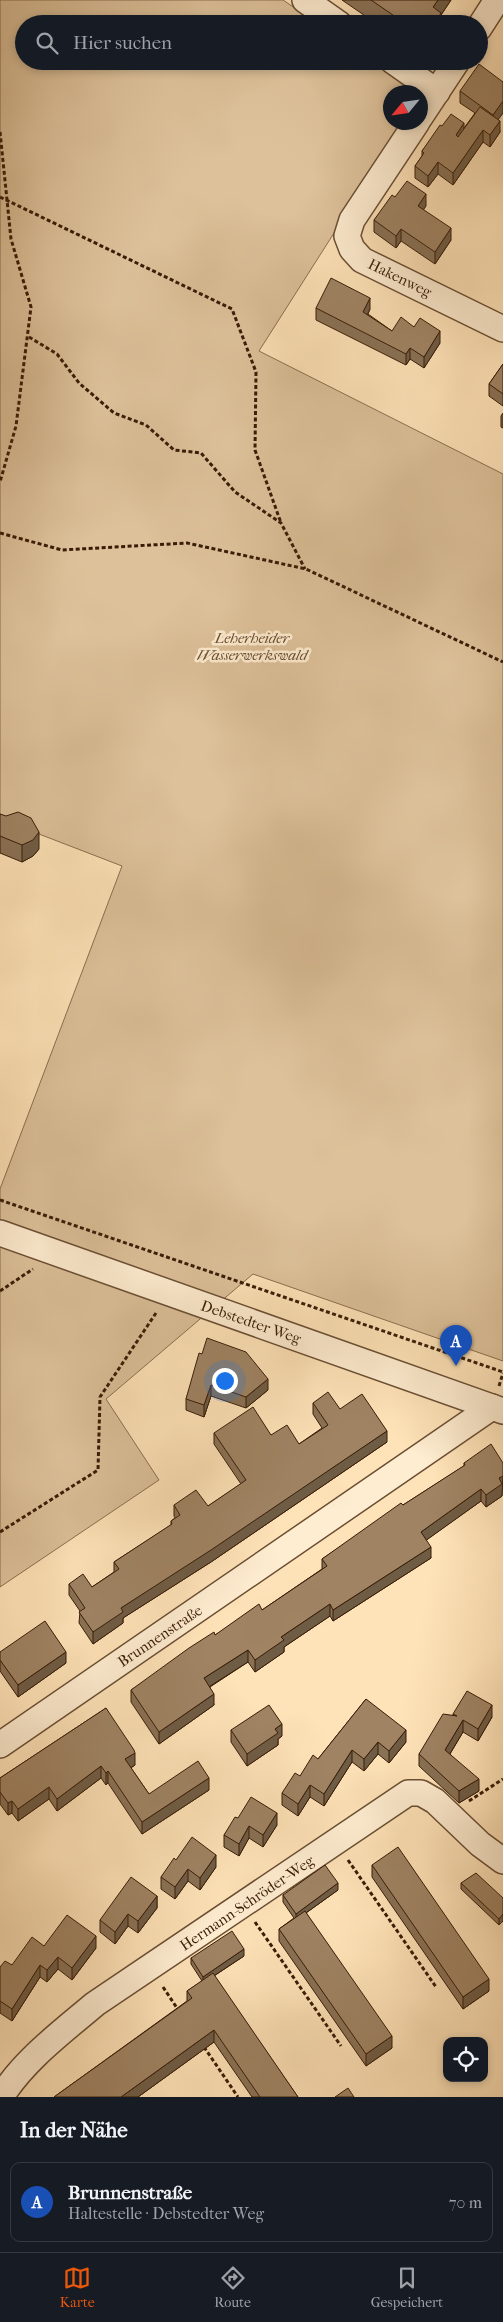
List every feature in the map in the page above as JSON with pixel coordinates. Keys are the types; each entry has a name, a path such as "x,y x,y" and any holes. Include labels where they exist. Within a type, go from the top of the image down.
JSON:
{"street":[{"path":"305,0 326,15"},
{"path":"488,15 498,0"},
{"path":"406,70 437,92"},
{"path":"428,105 451,70"},
{"name":"Hakenweg","path":"411,130 352,220 347,236 352,249 362,260 503,329"},
{"name":"Debstedter Weg","path":"0,1234 498,1409"},
{"name":"Brunnenstraße","path":"0,1745 498,1409"},
{"name":"Hermann-Schröder-Weg","path":"1,2097 8,2086 49,2043 95,2004 408,1793 421,1793 436,1801 480,1844 503,1861"}],"path":[{"path":"0,132 5,199 11,240 31,308 29,337 16,426 0,482"},
{"path":"0,197 232,309 256,372 254,450 280,522 306,570"},
{"path":"29,337 57,354 79,383 114,413 146,425 174,450 201,452 235,492 280,522"},
{"path":"0,533 62,550 187,543 306,570 503,662"},
{"path":"0,1200 503,1372"},
{"path":"0,1291 55,1254"},
{"path":"0,1532 98,1470 100,1397 169,1294"},
{"path":"450,1814 503,1779"},
{"path":"336,1843 436,1987"},
{"path":"244,1905 341,2046"},
{"path":"149,1968 183,2016"},
{"path":"199,2041 238,2097"}],"green space":[{"name":"Leherheider Wasserwerkswald","path":"0,0 283,0 305,15 15,15 15,70 386,70 409,85 383,85 383,130 400,130 259,351 503,474 503,1361 253,1274 106,1399 159,1480 0,1587 0,1189 122,866 0,819"}],"building":[{"path":"371,0 438,0 433,7 441,13 440,15 393,15"},
{"path":"475,70 487,70 503,82 503,101 493,115 460,91"},
{"path":"480,107 500,121 490,135 483,130 453,173 438,162 428,176 415,166 424,153 422,151 440,125 442,126 451,114 464,123 456,135 458,137"},
{"path":"407,181 426,194 418,206 451,228 435,252 401,229 396,236 374,220 392,195 395,197"},
{"path":"331,278 370,298 363,312 392,331 401,317 414,327 420,318 440,331 424,357 410,348 406,354 316,308"},
{"path":"503,364 503,394 489,384"},
{"path":"18,812 31,818 39,832 33,840 22,845 0,836 0,814 6,816"},
{"path":"207,1338 246,1352 268,1379 246,1397 211,1385 204,1405 186,1399 199,1353 202,1354"},
{"path":"328,1392 340,1409 362,1394 387,1431 211,1550 121,1608 123,1612 93,1632 79,1612 85,1608 69,1584 83,1574 92,1587 119,1569 114,1562 172,1524 171,1521 180,1515 174,1505 196,1490 208,1506 246,1480 214,1433 253,1407 271,1435 287,1425 299,1444 328,1425 313,1403"},
{"path":"491,1444 503,1463 503,1476 499,1478 502,1484 486,1495 481,1489 421,1532 431,1547 333,1610 330,1604 281,1637 284,1640 255,1660 248,1650 204,1678 214,1694 159,1732 131,1690 214,1632 215,1635 259,1604 262,1610 327,1566 322,1559 401,1503 403,1505 465,1465 464,1463"},
{"path":"45,1621 66,1652 18,1685 0,1660 0,1652"},
{"path":"467,1691 492,1705 478,1729 463,1720 445,1750 479,1779 459,1791 419,1754 443,1714 457,1716 453,1714"},
{"path":"366,1699 406,1730 389,1751 378,1742 364,1759 352,1750 324,1794 310,1785 298,1804 282,1793 295,1773 300,1776 313,1755 318,1759"},
{"path":"269,1705 282,1724 275,1729 278,1733 247,1754 231,1730"},
{"path":"106,1708 134,1750 135,1753 125,1759 149,1794 198,1761 209,1778 142,1822 108,1771 106,1773 101,1766 57,1799 49,1787 18,1809 12,1801 8,1803 0,1792 0,1778"},
{"path":"251,1797 277,1813 263,1835 249,1826 239,1844 224,1835 235,1817 238,1818"},
{"path":"192,1837 216,1855 200,1878 188,1869 175,1887 161,1877"},
{"path":"398,1847 489,1979 463,1997 372,1865"},
{"path":"325,1865 338,1883 296,1914 283,1895"},
{"path":"476,1873 503,1898 503,1914 499,1919 461,1883"},
{"path":"131,1877 157,1896 138,1921 128,1914 115,1932 100,1920"},
{"path":"305,1911 392,2036 366,2054 279,1929"},
{"path":"67,1915 96,1936 72,1968 58,1957 47,1970 40,1965 12,2009 0,2001 0,1967 5,1961 12,1965 32,1937 44,1946"},
{"path":"232,1931 244,1949 203,1977 191,1958"},
{"path":"213,1973 298,2097 260,2097 214,2030 121,2097 54,2097 192,1998 187,1991"},
{"path":"348,2088 354,2097 335,2097"}],"place":[{"name":"Brunnenstraße","path":"456,1366"}]}
